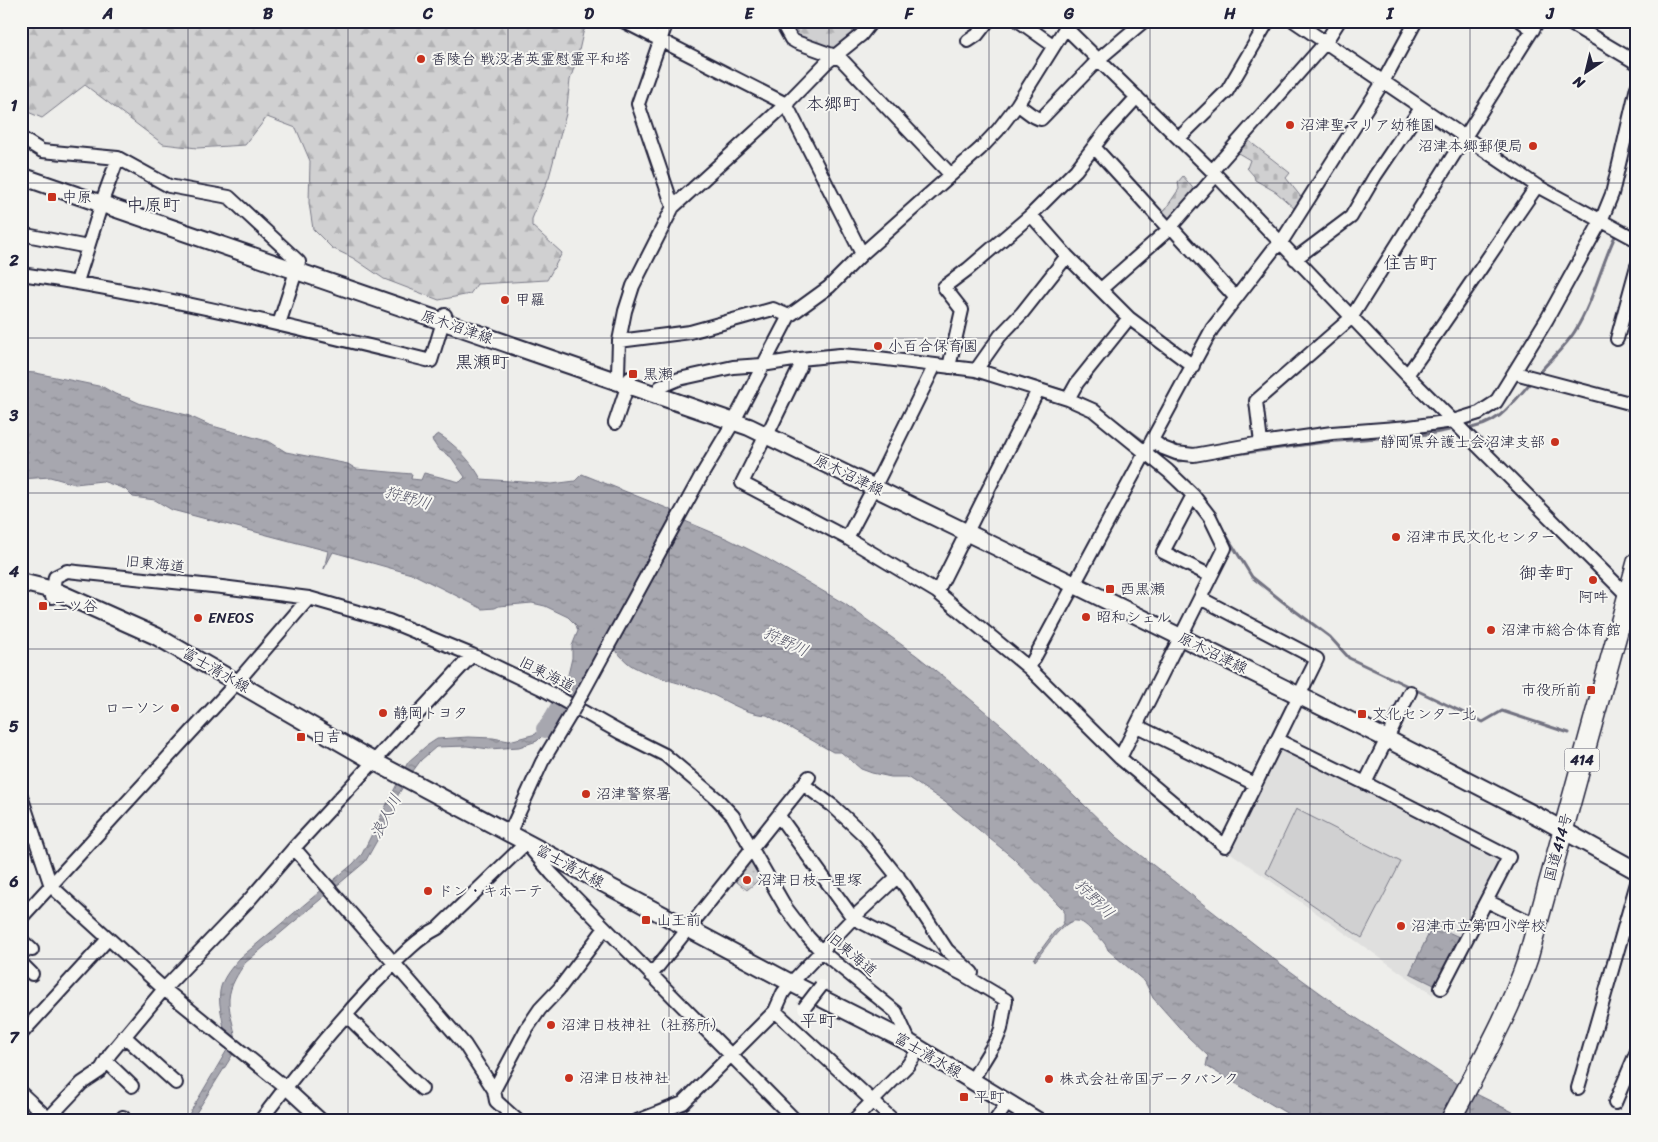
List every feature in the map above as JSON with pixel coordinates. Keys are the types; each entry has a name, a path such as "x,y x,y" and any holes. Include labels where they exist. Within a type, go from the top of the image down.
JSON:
{"highway":[{"name":"国道414号","path":"1450,1121 1507,1013 1520,983 1563,826 1632,601 1637,562"}],"main road":[{"name":"原木沼津線","path":"21,167 103,200"},
{"name":"原木沼津線","path":"21,176 103,200 736,418"},
{"name":"原木沼津線","path":"625,379 660,387 736,418 876,483 1388,736 1563,826 1637,858"},
{"name":"富士清水線","path":"21,582 101,612 156,636 374,762 914,1046 1038,1121"},
{"name":"富士清水線","path":"21,591 52,593"},
{"name":"原木沼津線","path":"1563,826 1637,871"}],"street":[{"path":"623,21 786,104 862,254"},
{"path":"666,21 638,104 674,207"},
{"path":"781,21 791,39 842,60 950,175"},
{"path":"615,423 625,379 619,341 625,312 633,286 674,207 835,56 860,35 872,21"},
{"path":"968,41 977,35 988,21"},
{"path":"1019,21 1054,46"},
{"path":"1017,105 1037,118 1041,118 1099,59 1144,21"},
{"path":"1179,138 1227,91 1268,21"},
{"path":"1294,21 1537,186 1637,240"},
{"path":"1101,290 1170,228 1325,42 1338,21"},
{"path":"1029,668 1212,329 1273,250 1280,244 1383,82 1416,21"},
{"path":"1261,443 1256,401 1351,318 1536,26 1521,21"},
{"path":"1566,21 1637,63"},
{"path":"510,834 542,762 572,712 700,478 736,418 789,316 829,287 862,254 980,149 998,130 1017,105 1067,24 1099,59 1214,173 1351,318 1632,601"},
{"path":"1152,440 1163,448 1176,453 1194,454 1332,433 1409,427 1453,421 1479,413 1496,402 1561,296 1601,221 1612,194 1637,87"},
{"path":"949,367 962,310 944,287 1031,215 1076,170 1106,131 1137,97"},
{"path":"1295,259 1351,217 1421,108"},
{"path":"21,138 42,151 118,158 169,186 229,197 298,266 279,324"},
{"path":"1094,146 1236,298"},
{"path":"77,282 118,158"},
{"path":"1407,375 1442,327 1475,275 1537,186"},
{"path":"1031,215 1067,256 1130,318 1193,366"},
{"path":"21,234 88,247"},
{"path":"976,370 1000,336 1022,313 1067,256"},
{"path":"1617,339 1637,266"},
{"path":"21,274 77,282 279,324 431,360 444,319"},
{"path":"619,341 690,332 773,309 789,316"},
{"path":"1068,399 1077,383 1130,318"},
{"path":"660,387 679,379 733,367 840,355 976,370 1068,399 1093,410 1193,494 1210,517 1225,548 1120,758"},
{"path":"800,359 800,367 742,483 847,538 937,592 1029,668 1120,758 1225,846 1317,659 1200,598"},
{"path":"847,538 935,365"},
{"path":"1515,373 1637,405"},
{"path":"937,592 1038,390"},
{"path":"1193,494 1163,552 1211,576"},
{"name":"旧東海道","path":"52,593 55,577 68,571 309,598 388,621 472,655 541,688 621,733 665,755 717,799 733,816 786,908 808,938 821,951 896,1012 914,1046"},
{"path":"21,918 237,682 309,598"},
{"path":"21,1093 48,1120 82,1083 100,1071 124,1036 164,990 250,899 294,848 472,655"},
{"path":"1365,783 1410,692"},
{"path":"1136,726 1256,784"},
{"path":"1277,740 1509,857 1441,988"},
{"path":"651,975 807,781 865,836 898,876 946,950 984,983 987,988"},
{"path":"21,796 51,886 164,990 285,1087 322,1121"},
{"path":"779,816 853,918 987,988 1006,1000 1004,1017 997,1039 972,1080"},
{"path":"260,1121 285,1087 346,1015 395,963 428,933 438,928 526,843 552,874 604,928 796,1121"},
{"path":"294,848 466,1045 494,1090 496,1101 518,1121"},
{"path":"637,1121 683,1103 775,1011 783,993 821,951 898,876"},
{"path":"1578,1088 1637,883"},
{"path":"1487,901 1536,925"},
{"path":"494,1090 527,1028 540,1009 559,989 604,928"},
{"path":"21,1034 108,939"},
{"path":"21,940 32,950"},
{"path":"21,963 32,974"},
{"path":"804,1008 821,986"},
{"path":"775,1011 894,1121"},
{"path":"346,1015 422,1089"},
{"path":"124,1036 176,1083"},
{"path":"853,1121 908,1065 914,1046"},
{"path":"1615,1103 1637,1051"},
{"path":"106,1061 132,1086"},
{"path":"995,1121 1008,1102"},
{"path":"662,1111 671,1121"}],"shaded area":[{"name":"沼津市立第四小学校","path":"1281,746 1501,857 1433,995 1228,851"}],"green space":[{"path":"21,21 586,21 570,80 566,114 549,177 532,219 532,226 562,253 547,280 477,284 470,294 439,300 384,279 353,258 332,248 313,229 309,203 310,161 296,128 267,117 245,145 197,148 163,144 85,85 42,118 21,109"},
{"path":"795,21 864,21 834,52 799,42"},
{"path":"1244,137 1290,173 1286,178 1301,197 1295,209 1276,192 1255,180 1247,168 1250,160 1233,150"},
{"path":"1183,176 1196,192 1171,224 1162,214 1179,189 1178,182"},
{"path":"1296,809 1401,862 1362,938 1266,873"},
{"path":"747,861 751,861 762,877 747,890 732,878"}],"water":[{"name":"狩野川","path":"21,372 36,373 103,387 141,404 187,415 209,425 270,442 286,452 348,464 356,469 412,474 411,479 421,480 424,473 460,482 465,477 451,457 438,449 432,440 438,434 463,454 481,479 552,484 575,481 582,474 669,509 685,521 764,557 845,604 950,682 1007,730 1117,837 1271,957 1341,1008 1460,1086 1531,1121 1300,1121 1206,1066 1208,1056 1186,1035 1153,998 1145,982 1108,950 1105,944 1083,923 1072,921 1066,925 1054,936 1035,961 1034,959 1054,932 1062,925 1064,910 1012,857 945,802 907,777 891,777 861,769 841,752 833,752 767,715 749,712 708,692 642,671 626,661 609,646 601,645 594,649 580,663 580,667 574,676 568,675 572,658 572,646 578,631 576,625 568,617 545,606 532,603 483,609 415,575 333,552 324,569 328,551 172,510 155,500 133,497 125,489 102,481 75,484 50,477 21,479"},
{"path":"553,708 558,710 546,732 537,741 519,747 489,749 467,746 436,747 421,760 398,795 394,810 365,862 245,963 233,984 229,999 236,1044 235,1051 191,1121 185,1121 227,1050 219,997 225,977 240,958 353,864 362,854 408,762 437,739 468,737 509,741 536,734"},
{"path":"1433,925 1459,937 1436,986 1410,973"}],"waterway":[{"path":"1537,375 1571,337 1582,319 1616,234"},
{"path":"999,371 1067,392"},
{"path":"1466,428 1477,427 1495,419 1511,406 1531,382"},
{"path":"1073,394 1092,403"},
{"path":"1115,420 1146,443"},
{"path":"1215,457 1325,442 1429,434 1455,429"},
{"path":"1164,455 1177,461 1189,460"},
{"path":"1220,525 1252,577 1330,637 1349,658 1483,722 1502,711 1569,733"},
{"name":"浪人川","path":"545,729 602,633"}],"place":[{"name":"香陵台 戦没者英霊慰霊平和塔","path":"421,59"},
{"name":"沼津聖マリア幼稚園","path":"1290,125"},
{"name":"沼津本郷郵便局","path":"1533,146"},
{"name":"中原","path":"52,197"},
{"name":"甲羅","path":"505,300"},
{"name":"小百合保育園","path":"878,346"},
{"name":"黒瀬","path":"633,374"},
{"name":"静岡県弁護士会沼津支部","path":"1555,442"},
{"name":"沼津市民文化センター","path":"1396,537"},
{"name":"阿吽","path":"1593,580"},
{"name":"西黒瀬","path":"1110,589"},
{"name":"二ツ谷","path":"43,606"},
{"name":"昭和シェル","path":"1086,617"},
{"name":"ENEOS","path":"198,618"},
{"name":"沼津市総合体育館","path":"1491,630"},
{"name":"市役所前","path":"1591,690"},
{"name":"ローソン","path":"175,708"},
{"name":"静岡トヨタ","path":"383,713"},
{"name":"文化センター北","path":"1362,714"},
{"name":"日吉","path":"301,737"},
{"name":"沼津警察署","path":"586,794"},
{"name":"沼津日枝一里塚","path":"747,880"},
{"name":"ドン・キホーテ","path":"428,891"},
{"name":"山王前","path":"646,920"},
{"name":"沼津市立第四小学校","path":"1401,926"},
{"name":"沼津日枝神社（社務所）","path":"551,1025"},
{"name":"沼津日枝神社","path":"569,1078"},
{"name":"株式会社帝国データバンク","path":"1049,1079"},
{"name":"平町","path":"964,1097"}],"district":[{"name":"本郷町","path":"833,104"},
{"name":"中原町","path":"153,205"},
{"name":"住吉町","path":"1410,263"},
{"name":"黒瀬町","path":"482,362"},
{"name":"御幸町","path":"1546,573"},
{"name":"平町","path":"818,1021"}]}
